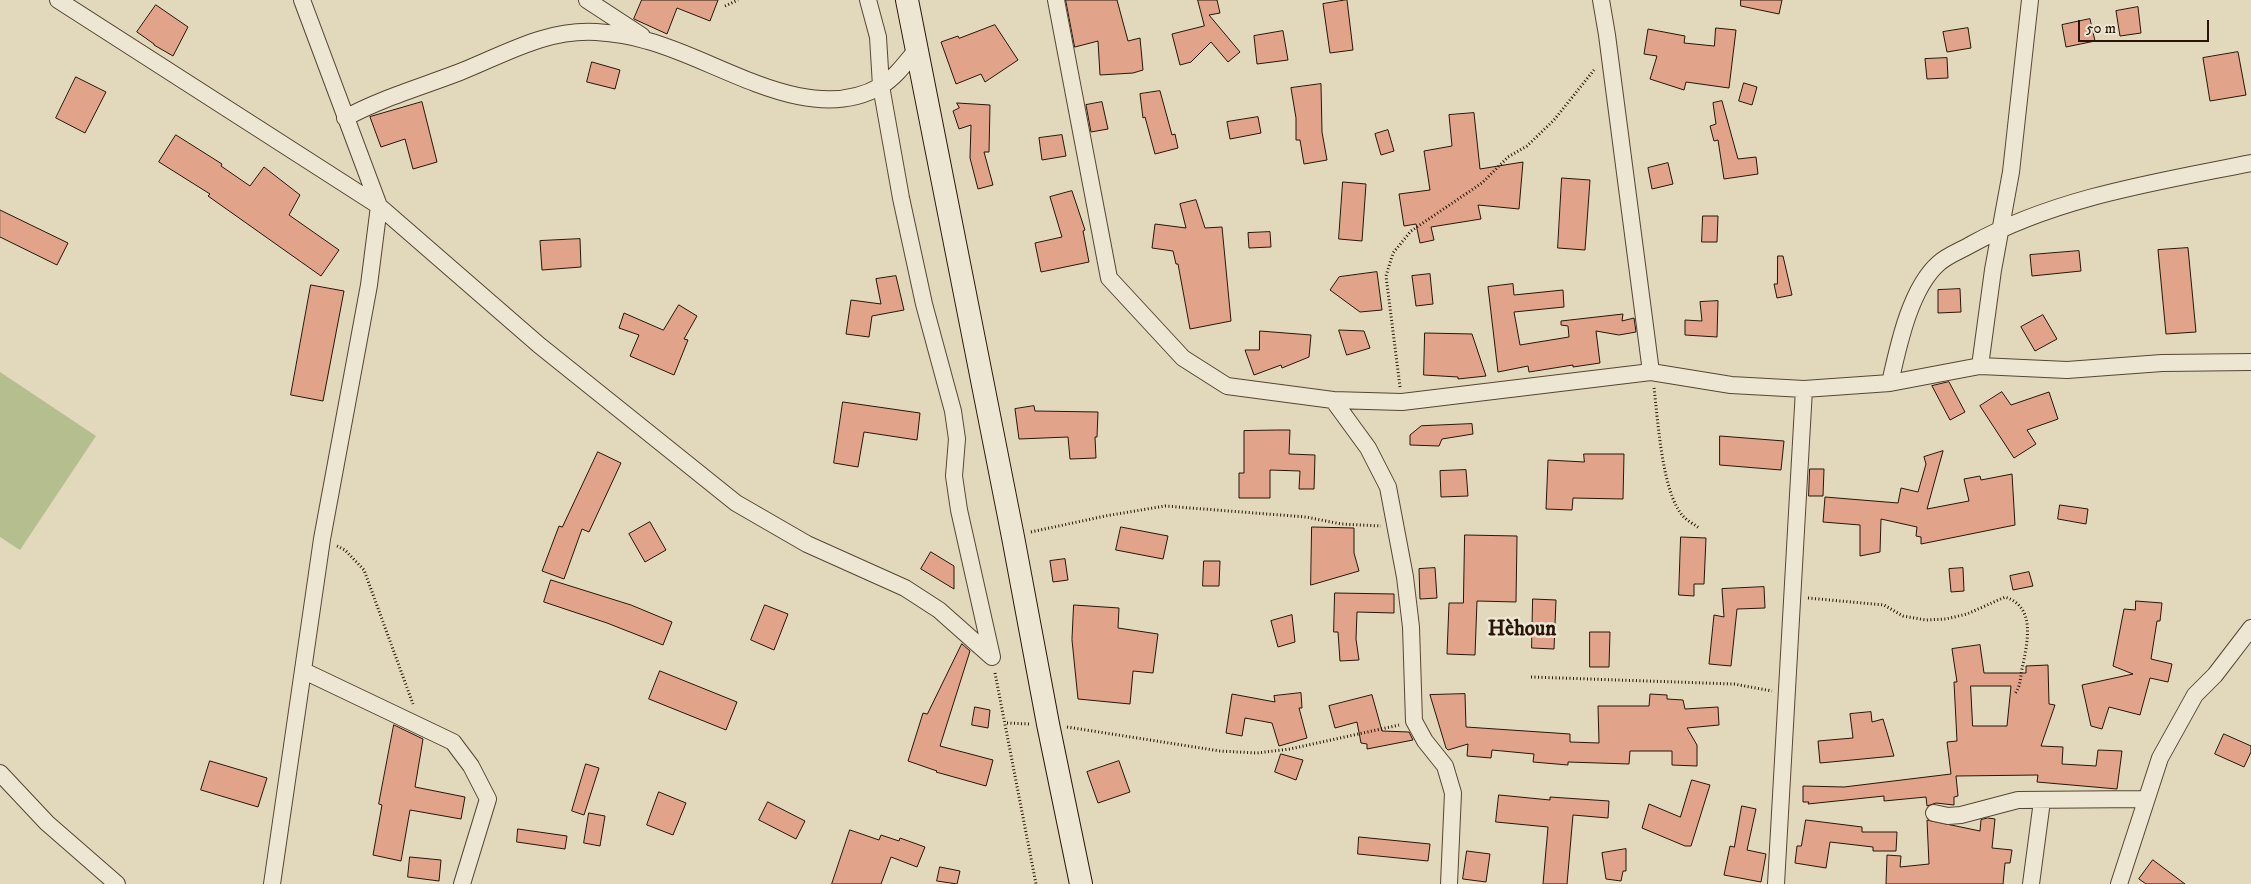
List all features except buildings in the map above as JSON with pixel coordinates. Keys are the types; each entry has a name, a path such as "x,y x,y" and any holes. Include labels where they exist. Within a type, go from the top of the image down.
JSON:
{"main road":[{"path":"907,0 918,48 960,276 1081,884"}],"street":[{"path":"58,0 379,206 539,345 736,504 807,544 905,588 939,610 992,657"},
{"path":"272,884 322,538 369,286 379,206 302,0"},
{"path":"587,0 648,40 775,89 814,100 852,98 881,86 896,74 918,48"},
{"path":"868,0 878,37 881,86 924,304 953,411 957,439 954,476 959,510 992,657"},
{"path":"1056,0 1109,278 1183,358 1227,386 1333,400 1402,402 1651,372 1731,385 1804,389 1890,384 1980,366 2067,370 2162,363 2251,362"},
{"path":"1601,0 1651,372"},
{"path":"1980,366 1993,270 2011,172 2030,0"},
{"path":"345,118 375,102 461,71 510,49 559,33 596,32 648,40"},
{"path":"1890,384 1902,331 1917,293 1939,263 2001,228 2083,200 2251,163"},
{"path":"1776,884 1804,389"},
{"path":"1333,400 1368,448 1388,487 1396,525 1411,627 1414,721 1425,741 1445,766 1453,793 1449,884"},
{"path":"2119,884 2145,799 2160,758 2195,695 2215,675 2251,628"},
{"path":"304,671 453,742 471,766 488,800 462,884"},
{"path":"0,773 47,823 117,884"},
{"path":"1934,813 1955,816 2004,802 2092,798 2145,799"},
{"path":"2031,884 2042,801"}],"path":[{"path":"725,6 738,0"},
{"path":"1402,402 1386,276 1392,253 1411,231 1482,183 1508,157 1527,146 1554,120 1598,65"},
{"path":"1651,372 1663,457 1672,495 1683,516 1699,528"},
{"path":"1013,537 1096,518 1165,506 1306,517 1358,525 1396,525"},
{"path":"322,538 345,550 364,570 420,726"},
{"path":"1793,596 1884,605 1902,616 1926,620 1946,619 1966,614 2005,597 2016,600 2026,620 2028,640 2019,688 2014,695"},
{"path":"992,657 1007,723 1036,884"},
{"path":"1531,677 1734,684 1788,693"},
{"path":"1048,724 1220,751 1257,753 1290,749 1414,721"}],"green space":[{"path":"0,372 96,436 20,550 0,537"}],"district":[{"name":"Hèhoun","path":"1522,631"}]}
